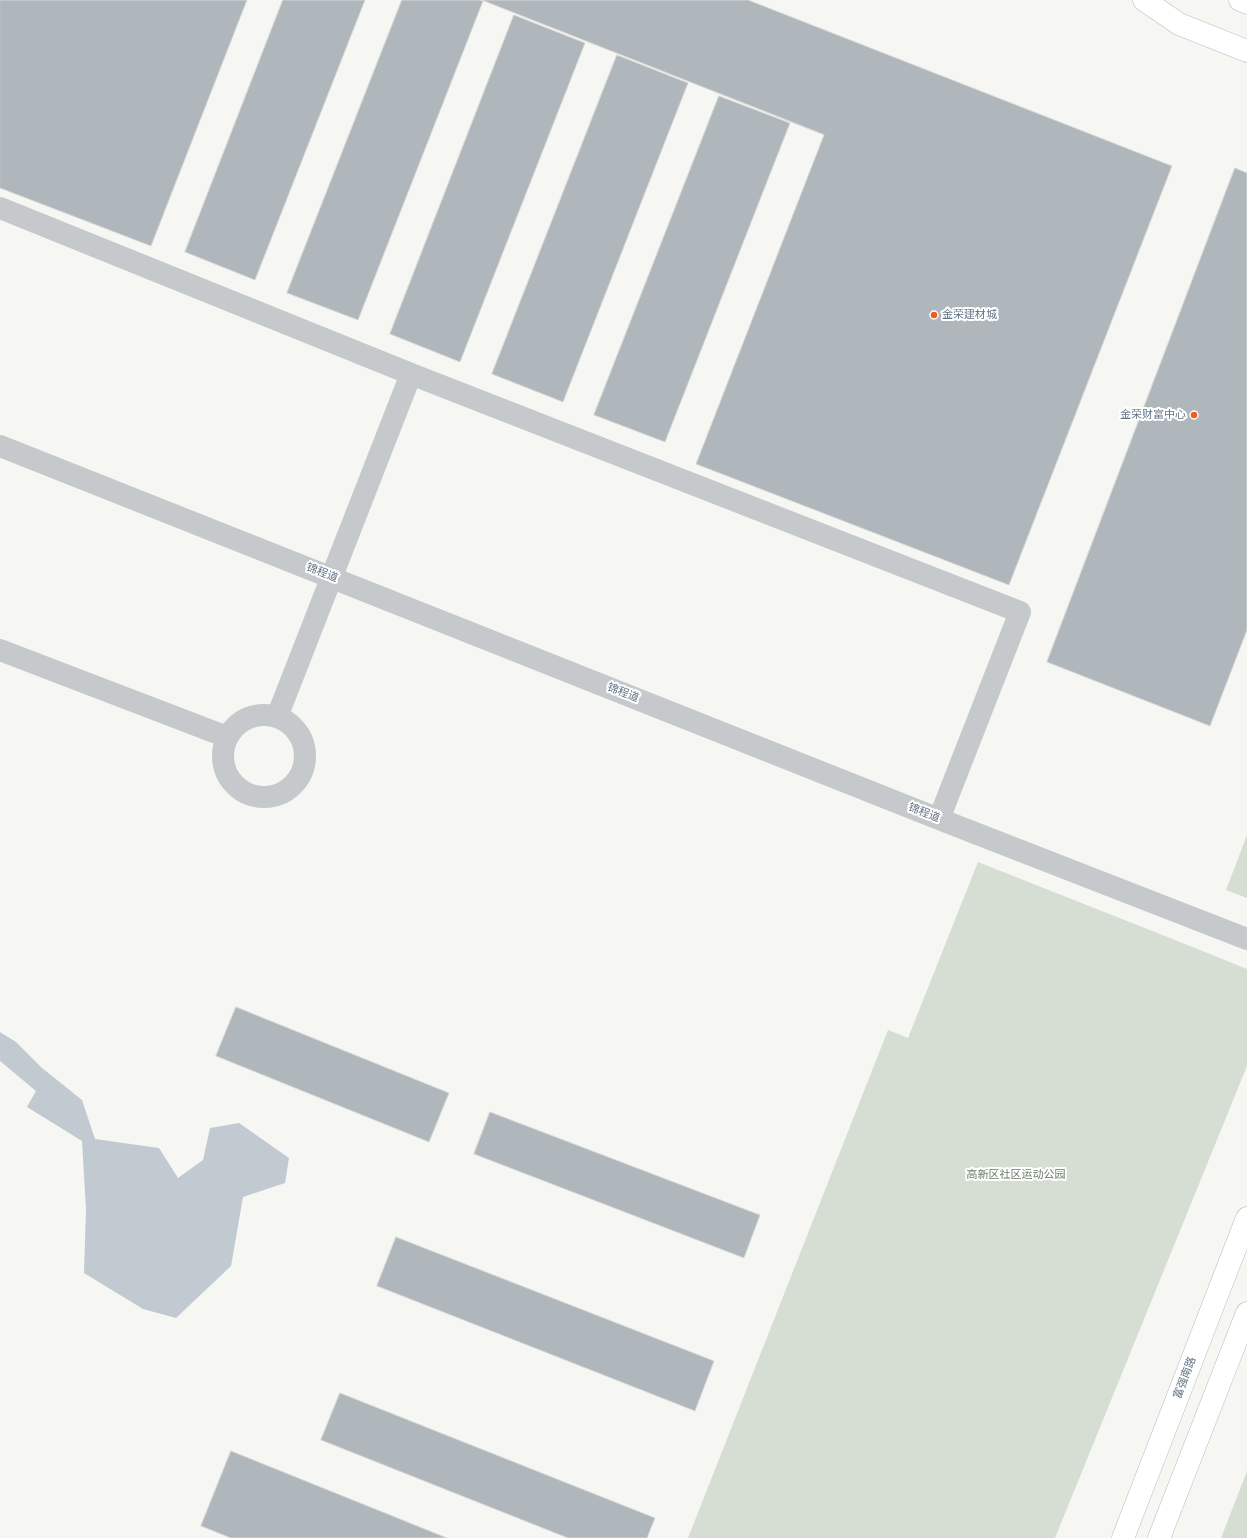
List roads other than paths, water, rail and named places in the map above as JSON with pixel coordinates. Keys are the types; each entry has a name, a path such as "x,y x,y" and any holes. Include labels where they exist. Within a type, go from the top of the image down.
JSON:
{"main road":[{"path":"1144,0 1179,24 1247,52"},
{"path":"1240,0 1247,3"},
{"name":"富强南路","path":"1123,1538 1247,1218"},
{"path":"1159,1538 1247,1313"}],"street":[{"path":"0,208 411,374 1020,612 939,819"},
{"path":"277,717 411,374"},
{"name":"锦程道","path":"0,446 939,819 1247,938"},
{"path":"0,650 227,738"},
{"path":"265,715 277,717 287,722 296,730 302,740 305,751 304,765 299,778 289,788 277,795 264,797 250,794 238,788 229,777 224,764 223,750 227,738 234,728 248,718 254,716 265,715"}],"place":[{"name":"金荣建材城","path":"934,315"},
{"name":"金荣财富中心","path":"1194,415"}],"park label":[{"name":"高新区社区运动公园","path":"1016,1175"}]}
